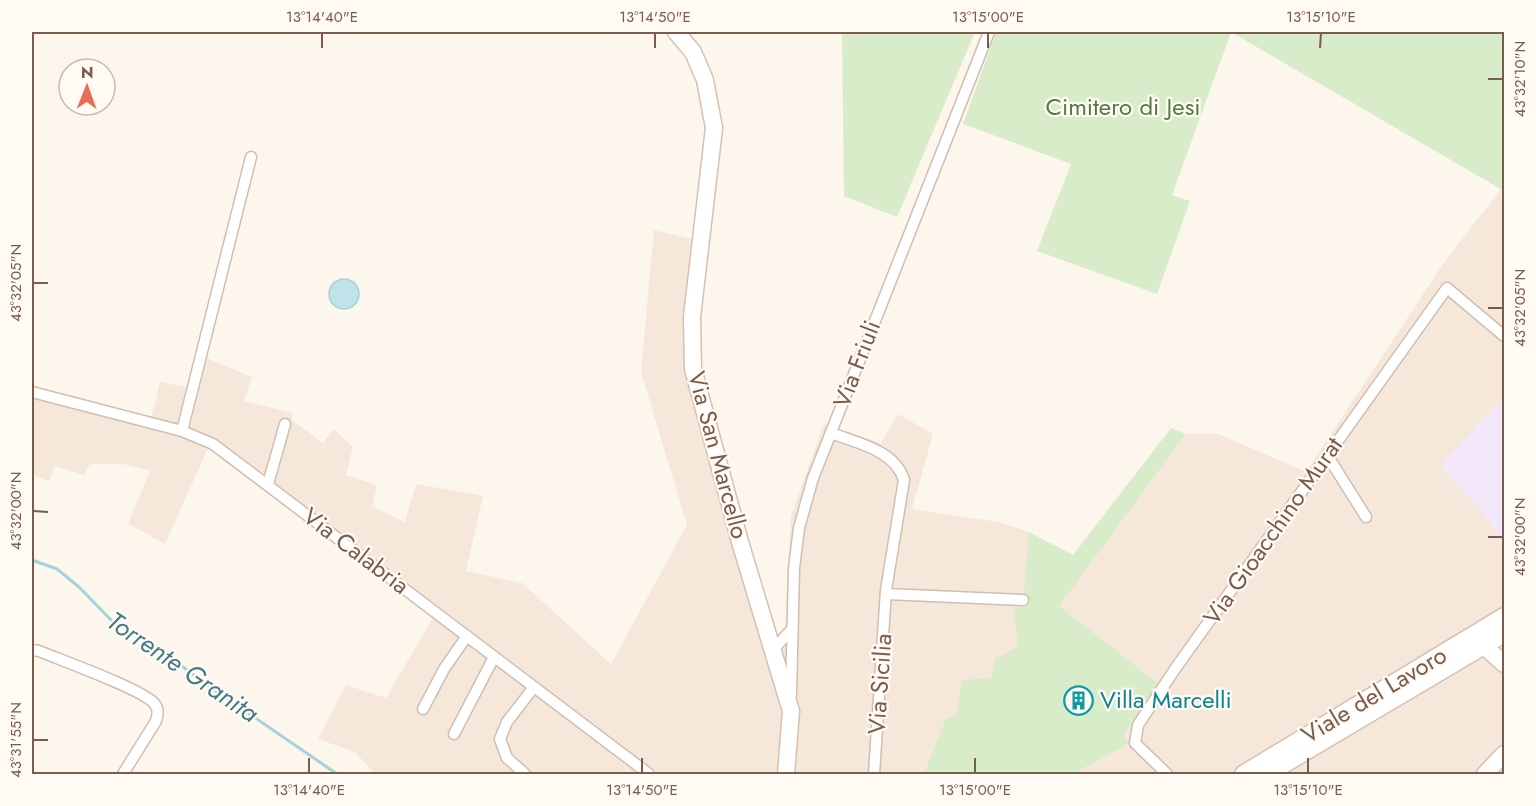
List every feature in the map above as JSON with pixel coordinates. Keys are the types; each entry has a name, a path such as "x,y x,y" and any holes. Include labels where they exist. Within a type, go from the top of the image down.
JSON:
{"main road":[{"name":"Via San Marcello","path":"676,32 693,52 705,80 714,128 692,318 693,369 706,422 791,711 786,774"},
{"name":"Viale del Lavoro","path":"1243,774 1504,616"},
{"name":"Viale del Lavoro","path":"1269,774 1504,634"},
{"path":"1485,646 1504,664"},
{"path":"1485,774 1504,754"}],"street":[{"name":"Via Friuli","path":"791,711 794,568 799,528 813,478 989,32"},
{"path":"182,431 251,157"},
{"name":"Via Gioacchino Murat","path":"1167,774 1135,743 1138,725 1447,288 1504,336"},
{"name":"Via Calabria","path":"32,392 182,431 213,444 649,774"},
{"path":"268,484 285,424"},
{"name":"Via Sicilia","path":"831,433 887,456 901,469 904,480 886,594 874,774"},
{"path":"1327,455 1366,517"},
{"path":"886,594 1023,600"},
{"path":"773,650 791,630"},
{"path":"423,709 444,669 467,636"},
{"path":"32,650 39,651 150,700 158,712 149,733 123,774"},
{"path":"454,734 495,657"},
{"path":"525,774 507,758 500,740 507,722 534,687"}],"shaded area":[{"path":"1501,189 1504,191 1504,774 375,774 355,752 318,739 346,685 386,698 434,616 208,448 165,544 128,524 150,471 123,464 90,464 84,475 55,466 49,481 32,474 32,389 151,419 160,382 190,388 204,357 252,377 244,401 293,413 292,420 323,443 334,429 353,447 346,475 377,485 372,506 405,522 416,484 483,496 466,571 522,583 611,664 687,525 641,372 654,230 708,243 698,318 701,376 775,637 785,629 791,516 824,424 881,443 898,414 933,434 912,509 999,522 1029,532 1086,569 1186,434 1219,434 1306,472 1443,264"},
{"path":"1504,397 1504,545 1485,515 1440,465"}],"green space":[{"path":"842,32 975,32 897,217 844,196"},
{"name":"Cimitero di Jesi","path":"996,32 1231,32 1172,195 1190,201 1157,294 1037,251 1071,164 963,124"},
{"path":"1231,32 1504,32 1504,191"},
{"path":"1171,428 1186,434 1059,606 1159,684 1124,734 1129,743 1073,774 924,774 946,718 956,716 962,680 992,678 995,659 1018,647 1014,608 1023,607 1029,532 1073,555"}],"water":[{"path":"344,279 350,280 358,288 358,300 350,308 344,309 338,308 330,300 329,294 330,288 338,280"}],"waterway":[{"name":"Torrente Granita","path":"32,560 57,569 79,587 111,620 142,636 203,682 337,774"}],"place":[{"name":"Villa Marcelli","path":"1079,700"}]}
